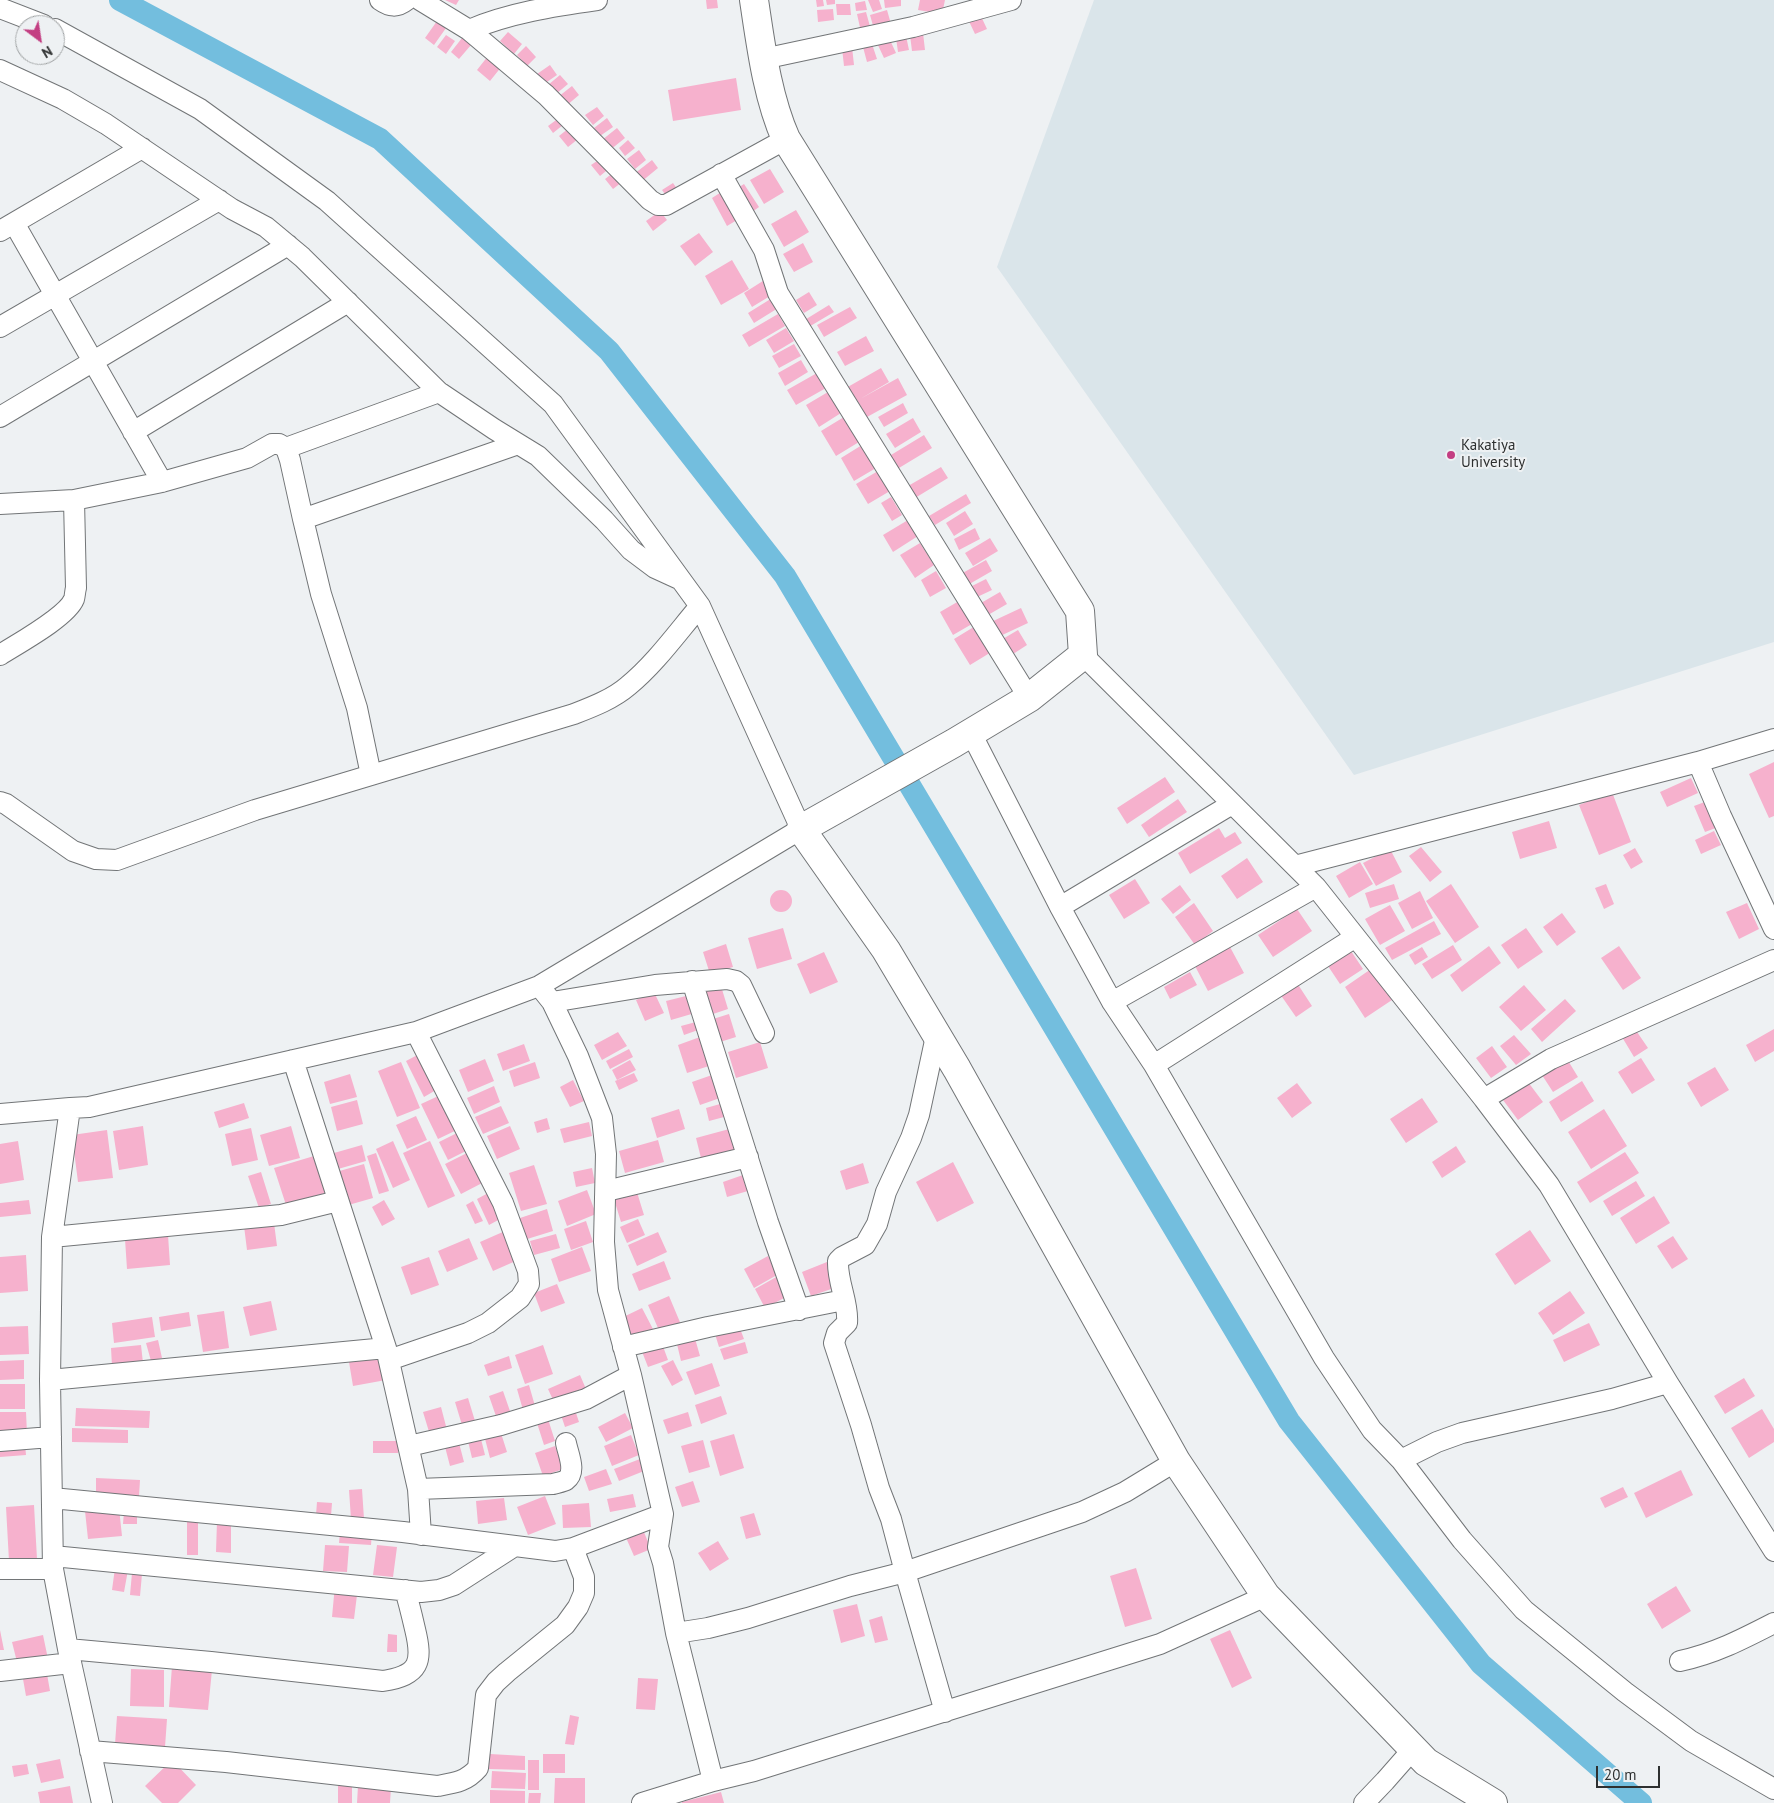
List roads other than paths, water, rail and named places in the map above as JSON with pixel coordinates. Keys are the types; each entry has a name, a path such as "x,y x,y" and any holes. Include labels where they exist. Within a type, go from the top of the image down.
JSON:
{"street":[{"path":"380,0 394,7 407,0"},
{"path":"420,0 469,30 546,95 650,200 658,205 666,205 786,139"},
{"path":"469,30 491,21 591,0"},
{"path":"754,0 763,59 780,124 786,139 1080,611 1083,655 1316,887 1354,938 1484,1099 1549,1185 1668,1382 1774,1551"},
{"path":"763,59 913,27 1011,0"},
{"path":"0,8 18,15"},
{"path":"65,34 200,108 327,201 553,404 700,606 801,829 886,950 962,1078 1176,1461 1266,1596 1426,1762 1493,1803"},
{"path":"0,70 63,99 106,124 219,200 266,227 302,257 439,392 538,456 604,520 631,550 655,568 681,580"},
{"path":"142,148 7,227 56,296 162,482"},
{"path":"721,174 764,250 778,293 1029,698"},
{"path":"0,327 219,200"},
{"path":"0,417 288,245"},
{"path":"133,432 348,302"},
{"path":"286,448 439,392"},
{"path":"0,504 74,500 162,482 247,458 272,444 279,444 286,448 321,594 357,708 371,775"},
{"path":"303,519 518,444"},
{"path":"0,654 50,623 64,612 74,600 76,588 74,500"},
{"path":"0,802 12,808 73,851 96,859 118,860 255,810 574,714 602,702 627,688 645,671 700,606"},
{"path":"0,1114 90,1107 416,1032 539,986 801,829 1029,698 1083,655"},
{"path":"962,738 1060,907 1112,1002 1154,1065 1324,1358 1372,1430 1401,1460 1462,1540 1524,1610 1625,1692 1691,1741 1774,1789"},
{"path":"1295,866 1698,762 1774,739"},
{"path":"1698,762 1774,929"},
{"path":"1060,907 1232,804"},
{"path":"1112,1002 1316,887"},
{"path":"1154,1065 1354,938"},
{"path":"1484,1099 1551,1059 1774,960"},
{"path":"552,1002 655,985 727,979 736,981 741,985 764,1033"},
{"path":"692,981 768,1222 799,1310"},
{"path":"539,986 552,1002 578,1056 602,1118 606,1154 604,1242 608,1290 631,1375 663,1514 658,1547 676,1632 713,1781"},
{"path":"50,1380 387,1354 468,1333 488,1323 520,1298 529,1284 528,1271 503,1203 416,1032"},
{"path":"936,1036 919,1115 911,1138 886,1192 877,1224 865,1245 838,1261 848,1314 847,1323 837,1333 834,1343 879,1488 891,1519 945,1712"},
{"path":"293,1060 387,1354 418,1488 421,1535"},
{"path":"70,1108 52,1237 50,1380 53,1562 70,1656 102,1803"},
{"path":"606,1191 748,1157"},
{"path":"52,1237 281,1216 338,1201"},
{"path":"623,1347 708,1327 844,1300"},
{"path":"409,1446 500,1425 586,1399 631,1375"},
{"path":"1401,1460 1462,1433 1612,1399 1668,1382"},
{"path":"0,1441 51,1437"},
{"path":"418,1488 537,1485 566,1480 571,1473 566,1443"},
{"path":"676,1632 708,1628 748,1618 850,1586 905,1572 1082,1512 1125,1492 1176,1461"},
{"path":"52,1498 421,1535 555,1551 573,1548 663,1514"},
{"path":"0,1569 53,1562 420,1592 439,1590 454,1585 513,1547"},
{"path":"90,1752 226,1762 437,1786 458,1783 470,1777 478,1768 486,1695 507,1672 565,1625 578,1607 584,1593 584,1577 573,1548"},
{"path":"0,1671 70,1656 211,1662 383,1681 397,1679 411,1671 418,1663 420,1650 405,1590"},
{"path":"645,1803 713,1781 754,1771 1160,1644 1266,1596"},
{"path":"1680,1661 1721,1649 1774,1623"},
{"path":"1364,1803 1414,1748"}],"waterway":[{"path":"120,0 380,139 609,351 785,576 1289,1421 1481,1664 1641,1803"}],"place":[{"name":"Kakatiya University","path":"1451,455"}]}
